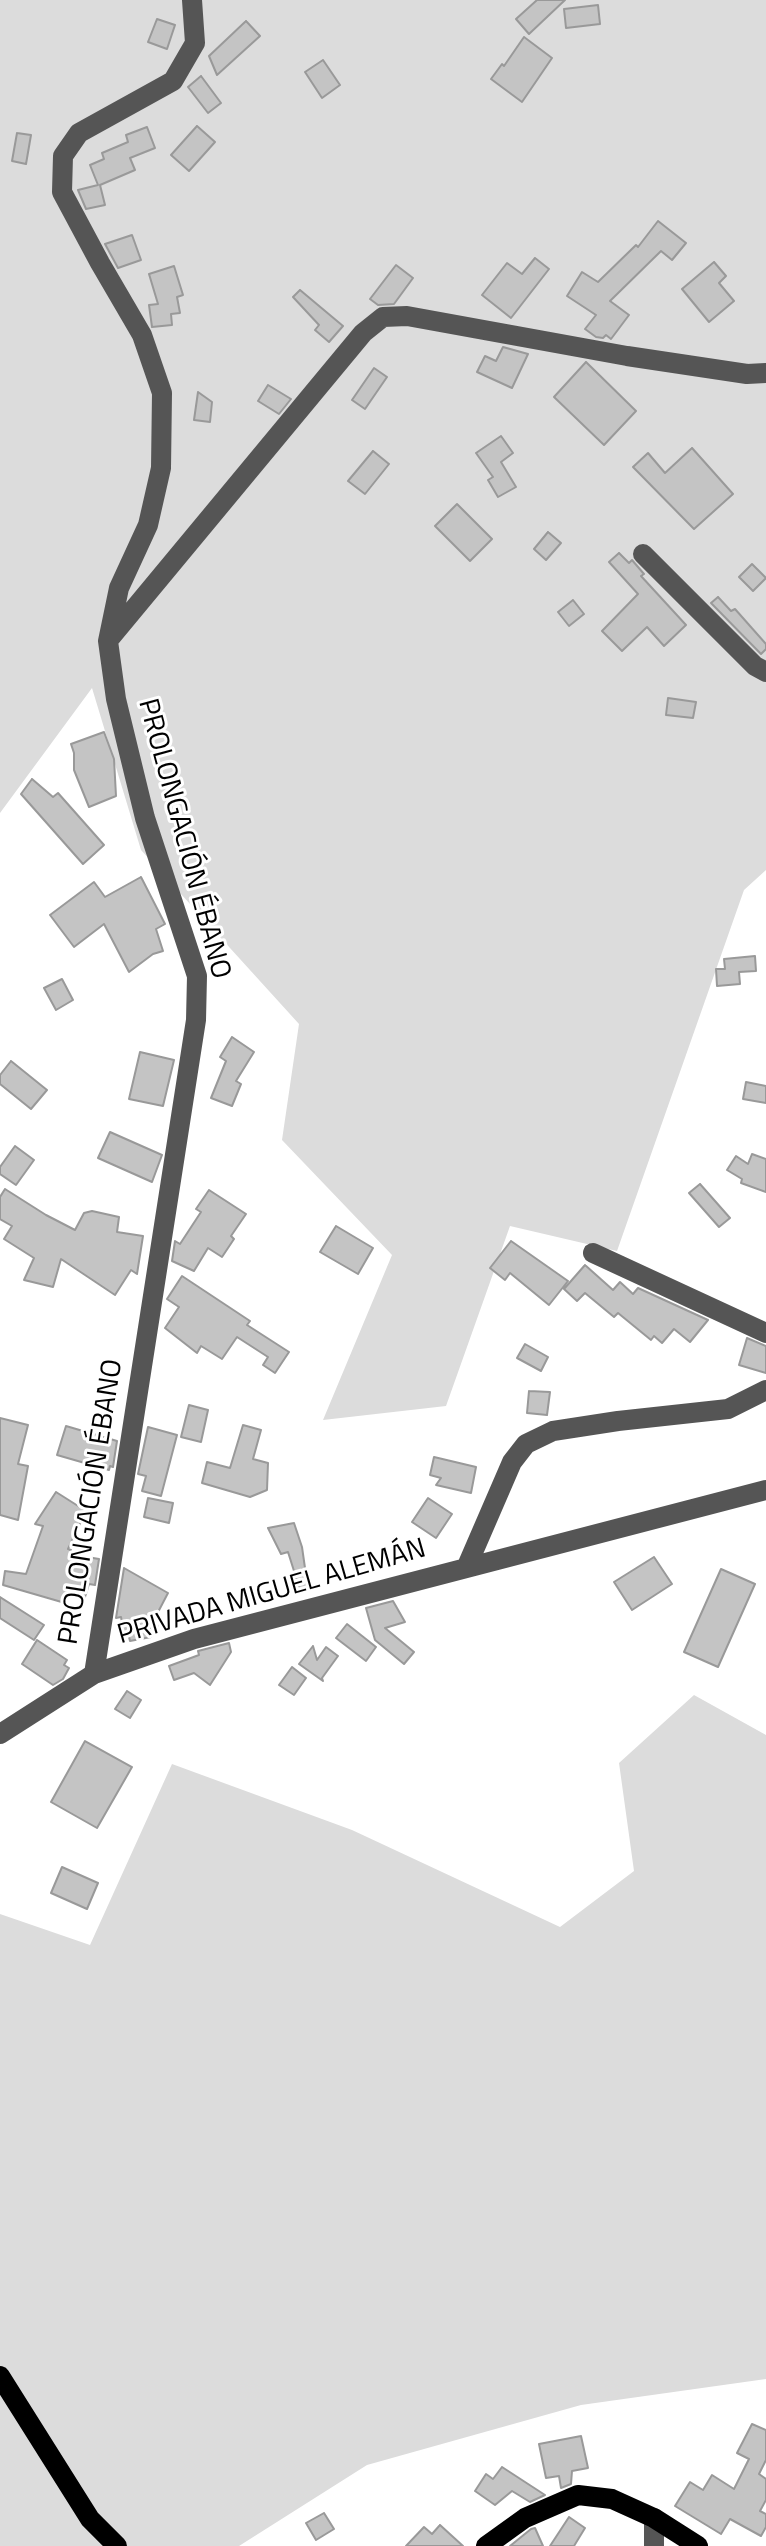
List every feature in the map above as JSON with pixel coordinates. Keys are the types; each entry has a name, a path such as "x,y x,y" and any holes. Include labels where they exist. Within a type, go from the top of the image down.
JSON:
{"main road":[{"path":"0,2376 90,2519 117,2546"},
{"path":"486,2546 525,2518 578,2495 612,2499 654,2518 698,2546"}],"street":[{"name":"PROLONGACIÓN ÉBANO","path":"0,1734 94,1674 196,1020 197,976 145,818 116,699 108,641 119,588 148,525 161,468 162,393 142,335 62,192 63,156 79,133 173,81 195,43 192,0"},
{"path":"108,641 363,333 383,317 407,316 627,356 747,374 766,373"},
{"path":"643,554 755,666 766,672"},
{"path":"593,1253 766,1333"},
{"path":"467,1566 512,1462 526,1444 553,1431 728,1409 766,1390"},
{"name":"PRIVADA MIGUEL ALEMÁN","path":"94,1674 194,1639 766,1490"},
{"path":"654,2518 654,2546"}],"shaded area":[{"path":"0,0 766,0 766,870 744,890 617,1251 510,1226 446,1406 323,1420 392,1255 282,1140 299,1024 141,850 92,688 0,813"},
{"path":"694,1695 766,1735 766,2379 581,2405 367,2465 239,2546 0,2546 0,1914 90,1945 172,1764 352,1830 560,1927 634,1871 619,1763"}],"building":[{"path":"537,0 565,0 529,34 516,19"},
{"path":"598,5 600,24 566,28 564,9"},
{"path":"157,19 175,25 167,49 148,42"},
{"path":"246,21 260,36 217,75 209,56"},
{"path":"524,37 552,58 522,102 491,79"},
{"path":"323,60 340,85 322,98 305,72"},
{"path":"201,76 221,103 208,113 188,87"},
{"path":"197,126 215,142 189,171 171,155"},
{"path":"147,127 155,148 130,158 135,170 100,185 105,205 86,209 78,190 98,185 90,165 104,159 102,153 128,142 126,135"},
{"path":"17,133 31,135 26,164 12,161"},
{"path":"658,221 686,243 672,260 661,251 610,301 629,315 611,339 606,335 596,337 585,329 596,315 567,296 582,272 598,282 636,245 638,247"},
{"path":"132,235 141,260 118,268 105,244"},
{"path":"535,258 549,269 511,318 482,295 507,263 522,274"},
{"path":"714,262 726,276 719,283 734,301 709,322 682,289"},
{"path":"396,265 413,278 394,304 378,305 370,299"},
{"path":"174,266 183,295 177,297 180,313 171,314 172,325 152,327 149,305 158,304 149,274"},
{"path":"300,290 343,326 329,342 315,330 319,325 293,297"},
{"path":"503,347 528,354 512,388 477,372 485,356 496,361"},
{"path":"586,362 636,411 604,445 554,397"},
{"path":"374,368 387,377 365,409 352,400"},
{"path":"268,385 291,399 279,414 258,401"},
{"path":"198,392 212,402 210,422 194,420"},
{"path":"501,436 513,453 501,462 516,487 498,497 488,480 493,477 476,453"},
{"path":"692,448 733,494 694,529 633,467 648,453 665,473"},
{"path":"373,451 389,464 365,494 348,481"},
{"path":"457,504 492,539 470,561 435,526"},
{"path":"548,532 561,543 546,560 534,549"},
{"path":"619,553 629,563 632,560 644,574 641,576 686,625 664,646 647,627 622,651 602,631 638,594 609,562"},
{"path":"752,564 766,578 753,591 739,577"},
{"path":"718,597 731,611 735,609 766,644 761,654 711,603"},
{"path":"573,600 584,614 569,626 558,612"},
{"path":"668,698 696,702 693,718 666,715"},
{"path":"104,732 114,759 116,796 89,807 74,770 71,744"},
{"path":"32,779 53,797 58,793 104,845 83,864 21,794"},
{"path":"141,877 165,924 156,929 163,951 153,954 129,972 104,924 74,947 50,915 94,882 105,897"},
{"path":"755,956 756,971 739,972 740,984 717,986 716,969 725,969 724,959"},
{"path":"62,979 73,1000 56,1010 44,988"},
{"path":"232,1037 254,1052 236,1081 241,1084 232,1106 211,1098 226,1061 220,1057"},
{"path":"140,1052 174,1060 163,1106 129,1099"},
{"path":"11,1061 47,1090 31,1109 0,1084 0,1075"},
{"path":"746,1082 766,1086 766,1103 743,1099"},
{"path":"110,1132 162,1155 152,1182 98,1158"},
{"path":"15,1146 34,1160 16,1185 0,1174 0,1167"},
{"path":"752,1154 766,1159 766,1192 741,1183 742,1179 727,1170 736,1156 748,1164"},
{"path":"700,1184 730,1218 719,1227 689,1193"},
{"path":"5,1189 75,1230 84,1213 92,1211 119,1217 117,1232 143,1236 137,1274 131,1270 115,1295 61,1259 53,1287 24,1280 34,1258 4,1239 12,1226 0,1219 0,1197"},
{"path":"209,1190 246,1214 222,1257 208,1248 194,1271 172,1261 175,1241 180,1244 201,1212 196,1209"},
{"path":"336,1226 373,1248 358,1274 320,1252"},
{"path":"511,1241 568,1281 549,1305 510,1273 505,1280 490,1268"},
{"path":"585,1265 613,1290 620,1282 633,1294 638,1288 708,1320 690,1342 674,1329 662,1343 654,1336 651,1340 618,1313 614,1317 585,1293 577,1301 564,1289"},
{"path":"182,1276 250,1321 247,1325 289,1352 275,1373 263,1365 268,1357 237,1337 222,1359 201,1346 197,1353 165,1328 179,1307 167,1299"},
{"path":"747,1338 766,1346 766,1373 739,1365"},
{"path":"525,1344 548,1357 541,1371 517,1358"},
{"path":"529,1391 550,1392 547,1415 527,1413"},
{"path":"189,1405 208,1410 201,1442 181,1437"},
{"path":"0,1418 28,1425 18,1464 28,1466 18,1520 0,1515"},
{"path":"243,1425 261,1430 253,1459 268,1463 267,1490 250,1497 202,1483 207,1462 230,1468"},
{"path":"66,1426 117,1441 113,1467 110,1466 109,1470 57,1455"},
{"path":"148,1427 177,1435 161,1496 142,1491 146,1476 138,1474"},
{"path":"434,1457 476,1467 471,1493 436,1485 441,1478 430,1475"},
{"path":"56,1492 86,1511 68,1549 71,1550 69,1554 99,1559 95,1585 89,1584 85,1597 69,1592 65,1603 3,1585 5,1571 26,1574 43,1526 35,1524"},
{"path":"148,1498 173,1503 169,1523 144,1517"},
{"path":"428,1498 452,1514 436,1538 412,1522"},
{"path":"294,1523 302,1547 308,1589 300,1590 288,1552 281,1554 268,1528"},
{"path":"654,1557 672,1584 632,1610 614,1582"},
{"path":"124,1568 168,1593 156,1616 158,1627 149,1629 151,1637 130,1641 128,1633 124,1634 121,1617 116,1618"},
{"path":"721,1569 755,1584 718,1667 684,1652"},
{"path":"0,1597 44,1625 34,1640 0,1618"},
{"path":"393,1601 405,1622 385,1628 414,1652 404,1664 375,1640 366,1608"},
{"path":"347,1624 376,1647 366,1661 336,1638"},
{"path":"37,1640 67,1660 64,1665 69,1668 63,1679 53,1685 22,1664"},
{"path":"229,1643 231,1652 210,1685 194,1673 174,1680 169,1666 199,1655 198,1651"},
{"path":"313,1646 317,1660 326,1647 338,1656 322,1678 323,1681 299,1664"},
{"path":"292,1667 306,1678 294,1695 279,1685"},
{"path":"127,1691 141,1700 130,1718 115,1709"},
{"path":"85,1741 132,1767 97,1828 51,1802"},
{"path":"62,1867 98,1883 87,1909 51,1893"},
{"path":"752,2424 766,2430 766,2460 759,2474 766,2479 766,2500 760,2511 766,2514 766,2527 761,2536 730,2519 721,2534 675,2506 690,2482 703,2490 712,2475 734,2489 749,2459 737,2453"},
{"path":"581,2436 588,2468 572,2471 571,2484 561,2488 559,2476 546,2478 539,2444"},
{"path":"502,2467 545,2495 530,2502 512,2491 495,2505 475,2491 486,2474 493,2479"},
{"path":"324,2513 334,2529 316,2540 306,2523"},
{"path":"569,2517 585,2528 574,2546 550,2546"},
{"path":"440,2525 463,2546 406,2546 424,2527 432,2534"},
{"path":"535,2528 543,2546 510,2546 531,2529"}]}
